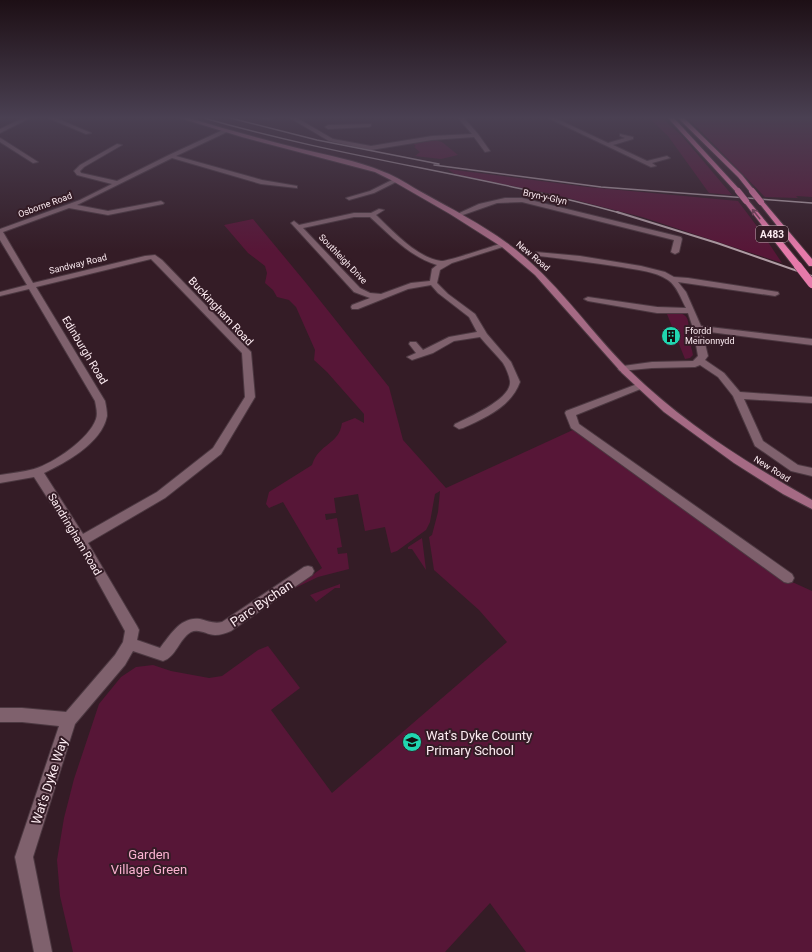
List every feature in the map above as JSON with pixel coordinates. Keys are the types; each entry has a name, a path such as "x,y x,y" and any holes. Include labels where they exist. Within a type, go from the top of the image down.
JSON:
{"highway":[{"name":"A483","path":"713,162 738,191 812,284"},
{"name":"A483","path":"726,162 740,176 812,264"}],"main road":[{"name":"New Road","path":"344,162 377,171 396,180 458,215 505,245 536,270 554,288 623,369 640,386 704,438 812,505"}],"street":[{"path":"88,162 77,171 79,174 117,183"},
{"name":"Osborne Road","path":"1,236 69,206 158,162"},
{"path":"193,162 261,182 295,186"},
{"path":"644,162 650,165 656,162"},
{"path":"349,198 372,192 396,180"},
{"name":"Bryn-y-Glyn","path":"458,215 492,201 511,199 532,202 627,228 678,239 675,252"},
{"path":"69,206 108,213 161,203"},
{"name":"Southleigh Drive","path":"381,210 372,215 354,215 296,225 356,290 369,295 378,296 392,294 413,285 433,283"},
{"path":"372,215 409,249 419,256 442,264"},
{"name":"Edinburgh Road","path":"1,236 97,393 102,410 101,419 97,427 80,446 54,464 37,472"},
{"path":"459,426 498,404 511,393 515,382 514,375 508,363 483,334 476,319 459,304 440,292 433,283 436,269 449,260 505,245"},
{"path":"539,254 558,259 641,268 662,274 672,279 688,280 775,294"},
{"name":"Sandway Road","path":"0,294 145,258 152,257 160,262"},
{"name":"Buckingham Road","path":"81,541 161,495 216,451 250,397 246,352 160,262"},
{"path":"623,369 652,365 695,364 700,361 703,356 697,328 691,311 682,292 672,279"},
{"name":"Southleigh Drive","path":"355,307 378,296"},
{"path":"588,299 602,305 657,310 691,311"},
{"path":"697,328 802,345 812,342"},
{"path":"412,357 422,354 452,339 483,334"},
{"path":"413,344 422,354"},
{"path":"700,361 721,375 737,395 759,443 795,468 812,472"},
{"path":"640,386 570,412 575,426 788,578"},
{"path":"737,395 812,400"},
{"path":"0,479 37,472"},
{"name":"Sandringham Road","path":"37,472 81,541 131,637"},
{"name":"Parc Bychan","path":"131,637 163,655 185,629 198,625 210,630 217,630 226,627 308,571"},
{"name":"Wat's Dyke Way","path":"43,952 24,857 69,720 120,660 131,637"},
{"path":"0,715 22,715 69,720"}],"green space":[{"path":"687,162 704,162 732,195 709,193"},
{"path":"731,162 812,162 812,197 765,197"},
{"path":"447,169 587,187 738,201 782,263 642,217 556,195 455,174"},
{"name":"Garden Village Green","path":"253,219 389,387 403,440 446,488 575,429 790,581 812,591 812,952 526,952 490,903 445,952 73,952 60,896 57,860 64,818 74,779 99,704 121,677 136,667 153,665 171,671 209,678 222,676 258,650 268,646 300,688 271,710 332,793 507,642 479,610 434,570 429,537 432,535 438,512 440,491 435,494 430,522 426,530 397,551 391,553 385,527 365,531 358,494 334,498 336,513 325,514 326,520 337,518 342,547 337,548 338,554 347,553 349,569 318,577 293,589 322,568 283,502 269,508 266,504 269,492 312,465 319,452 337,436 342,423 355,418 364,423 364,414 327,372 314,360 315,350 296,307 289,300 277,297 273,290 265,283 267,273 265,266 248,253 224,225"},
{"path":"677,312 685,316 688,322 689,338 693,355 690,358 685,359 667,314"},
{"path":"422,538 426,570 412,549 408,549 408,547"},
{"path":"340,584 340,588 335,588 316,602 310,595"}],"railway":[{"path":"391,162 516,188 620,213"},
{"path":"431,162 439,164"},
{"path":"434,165 601,187 812,203"},
{"path":"617,212 717,243 812,276"}],"place":[{"name":"Ffordd Meirionnydd","path":"671,336"},
{"name":"Wat's Dyke County Primary School","path":"412,742"}]}
